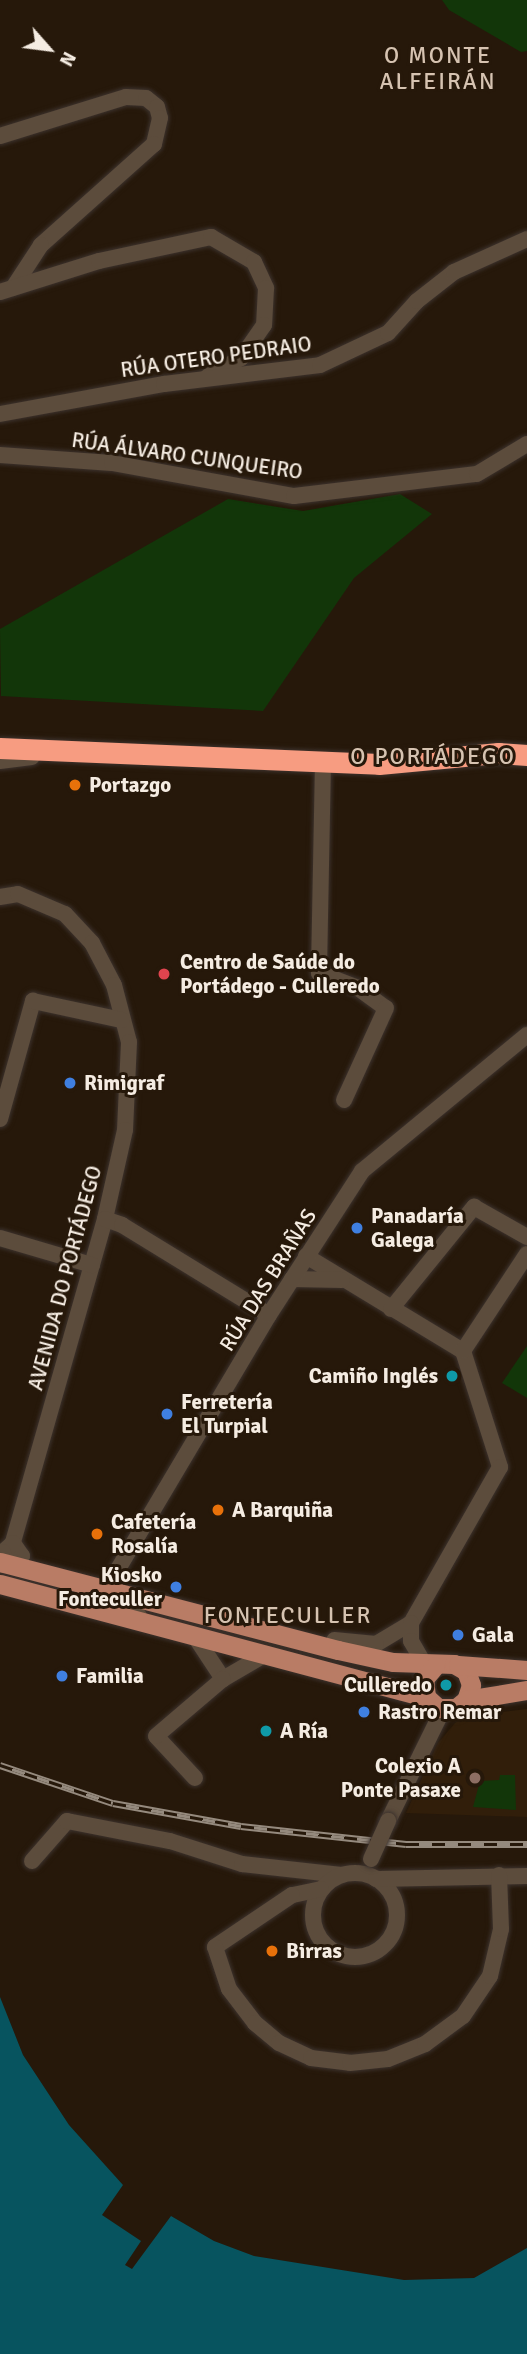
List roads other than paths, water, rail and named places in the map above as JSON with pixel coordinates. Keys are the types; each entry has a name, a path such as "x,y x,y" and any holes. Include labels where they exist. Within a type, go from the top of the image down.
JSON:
{"highway":[{"path":"0,748 379,764 498,753 527,755"}],"main road":[{"path":"6,1559 53,1578 103,1593 338,1650 430,1665 527,1670"},
{"path":"6,1559 159,1627 426,1697 443,1709 456,1708 466,1700 527,1690"},
{"path":"426,1697 424,1679 430,1665"},
{"path":"458,1665 470,1681 466,1700"}],"street":[{"path":"0,136 126,97 146,98 157,107 160,118 154,144 41,244 7,290"},
{"path":"7,290 99,261 211,237 234,247 254,262 265,288 264,325 241,358 201,380"},
{"name":"RÚA OTERO PEDRAIO","path":"0,414 201,380 320,365 388,333 417,301 454,272 527,239"},
{"name":"RÚA ÁLVARO CUNQUEIRO","path":"0,455 112,463 294,496 477,474 527,444"},
{"path":"0,761 105,752"},
{"path":"323,762 319,973 358,988 386,1008 344,1100"},
{"name":"AVENIDA DO PORTÁDEGO","path":"0,897 18,894 65,914 92,943 114,985 129,1042 125,1130 105,1219 6,1559"},
{"path":"0,1119 33,1001 122,1020"},
{"name":"RÚA DAS BRAÑAS","path":"103,1593 269,1315 362,1171 527,1035"},
{"path":"391,1309 474,1207 527,1237"},
{"path":"105,1219 122,1225 269,1315"},
{"path":"0,1238 92,1265"},
{"path":"463,1351 527,1254"},
{"path":"256,1628 376,1644 411,1623 500,1468 463,1351 306,1256"},
{"path":"292,1279 343,1280"},
{"path":"6,1559 103,1593 159,1627"},
{"path":"411,1623 411,1641 430,1665"},
{"path":"194,1635 223,1679"},
{"path":"194,1779 156,1736 223,1679 266,1654"},
{"path":"370,1876 372,1859 388,1821 443,1709"},
{"path":"32,1861 67,1821 170,1840 242,1864 341,1875 527,1877"},
{"path":"341,1875 321,1889 292,1895 215,1947 229,1989 255,2023 279,2043 311,2058 351,2063 388,2059 425,2044 463,2016 491,1976 502,1929 499,1875"},
{"path":"321,1889 313,1910 317,1936 335,1953 358,1957 383,1947 396,1924 393,1898 370,1876"}],"water":[{"path":"0,1997 23,2055 69,2125 123,2185 102,2215 141,2241 125,2265 132,2269 171,2216 214,2241 254,2256 404,2280 474,2278 527,2248 527,2354 0,2354"}],"railway":[{"path":"0,1765 113,1803 241,1826 406,1844 527,1844"}],"place":[{"name":"Portazgo","path":"75,785"},
{"name":"Centro de Saúde do Portádego - Culleredo","path":"164,974"},
{"name":"Rimigraf","path":"70,1083"},
{"name":"Panadaría Galega","path":"357,1228"},
{"name":"Camiño Inglés","path":"452,1376"},
{"name":"Ferretería El Turpial","path":"167,1414"},
{"name":"A Barquiña","path":"218,1510"},
{"name":"Cafetería Rosalía","path":"97,1534"},
{"name":"Kiosko Fonteculler","path":"176,1587"},
{"name":"Gala","path":"458,1635"},
{"name":"Familia","path":"62,1676"},
{"name":"Culleredo","path":"446,1685"},
{"name":"Rastro Remar","path":"364,1712"},
{"name":"A Ría","path":"266,1731"},
{"name":"Colexio A Ponte Pasaxe","path":"475,1778"},
{"name":"Birras","path":"272,1951"}],"district":[{"name":"O MONTE ALFEIRÁN","path":"438,69"},
{"name":"O PORTÁDEGO","path":"433,757"},
{"name":"FONTECULLER","path":"288,1616"}]}
